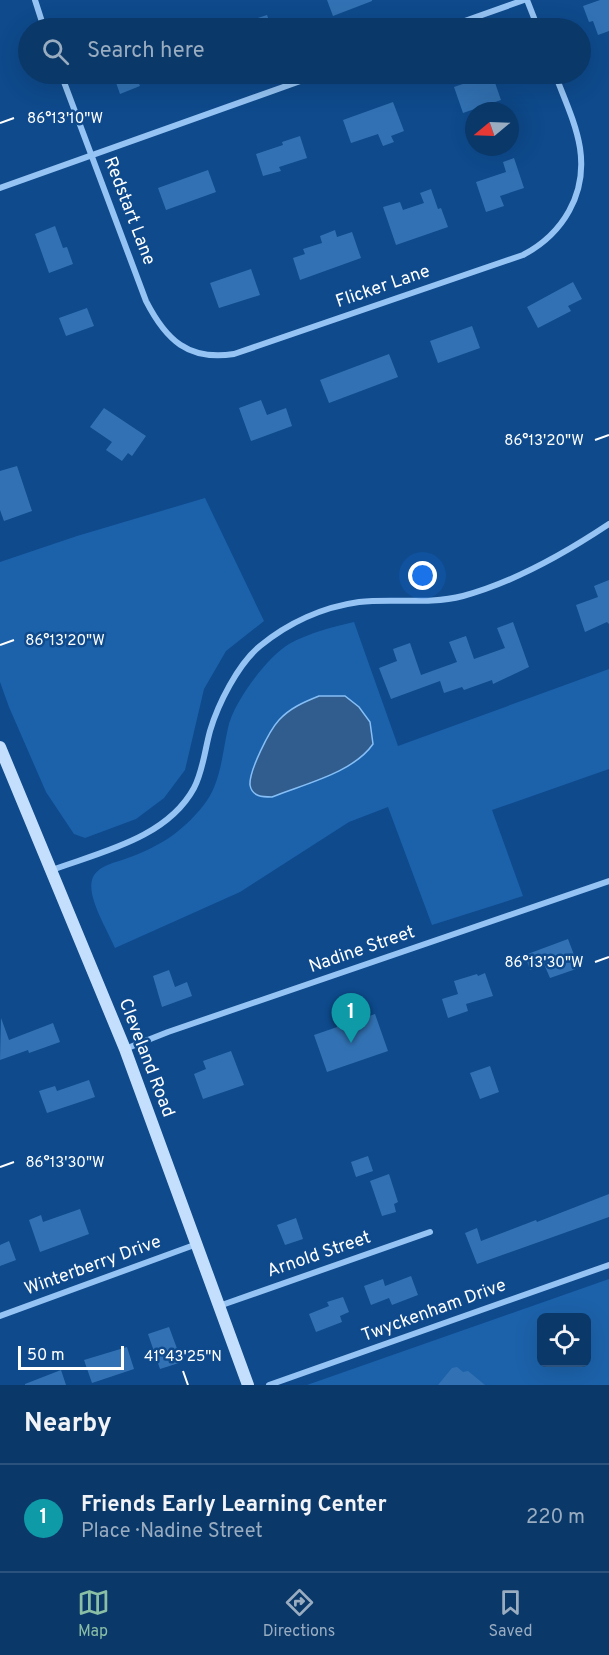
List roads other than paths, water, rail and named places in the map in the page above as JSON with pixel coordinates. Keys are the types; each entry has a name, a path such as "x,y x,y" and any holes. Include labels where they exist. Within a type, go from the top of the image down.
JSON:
{"main road":[{"name":"Cleveland Road","path":"0,747 125,1049 248,1385"}],"street":[{"path":"35,0 41,18"},
{"path":"474,18 526,0 534,18"},
{"name":"Redstart Lane","path":"65,84 146,301 155,319 166,333 185,348"},
{"path":"0,188 292,84"},
{"name":"Flicker Lane","path":"185,348 210,356 234,354 523,255 547,240 558,229 572,207 579,184 580,149 576,129 559,84"},
{"path":"52,870 138,838 159,825 178,808 194,788 211,729 234,679 258,647 283,628 326,610 360,602 431,601 461,596 522,574 563,553 609,524"},
{"name":"Nadine Street","path":"125,1049 168,1032 609,881"},
{"name":"Arnold Street","path":"219,1306 430,1232"},
{"name":"Winterberry Drive","path":"0,1316 197,1244"},
{"name":"Twyckenham Drive","path":"269,1385 609,1265"}],"place":[{"name":"Friends Early Learning Center","path":"351,1043"}]}
